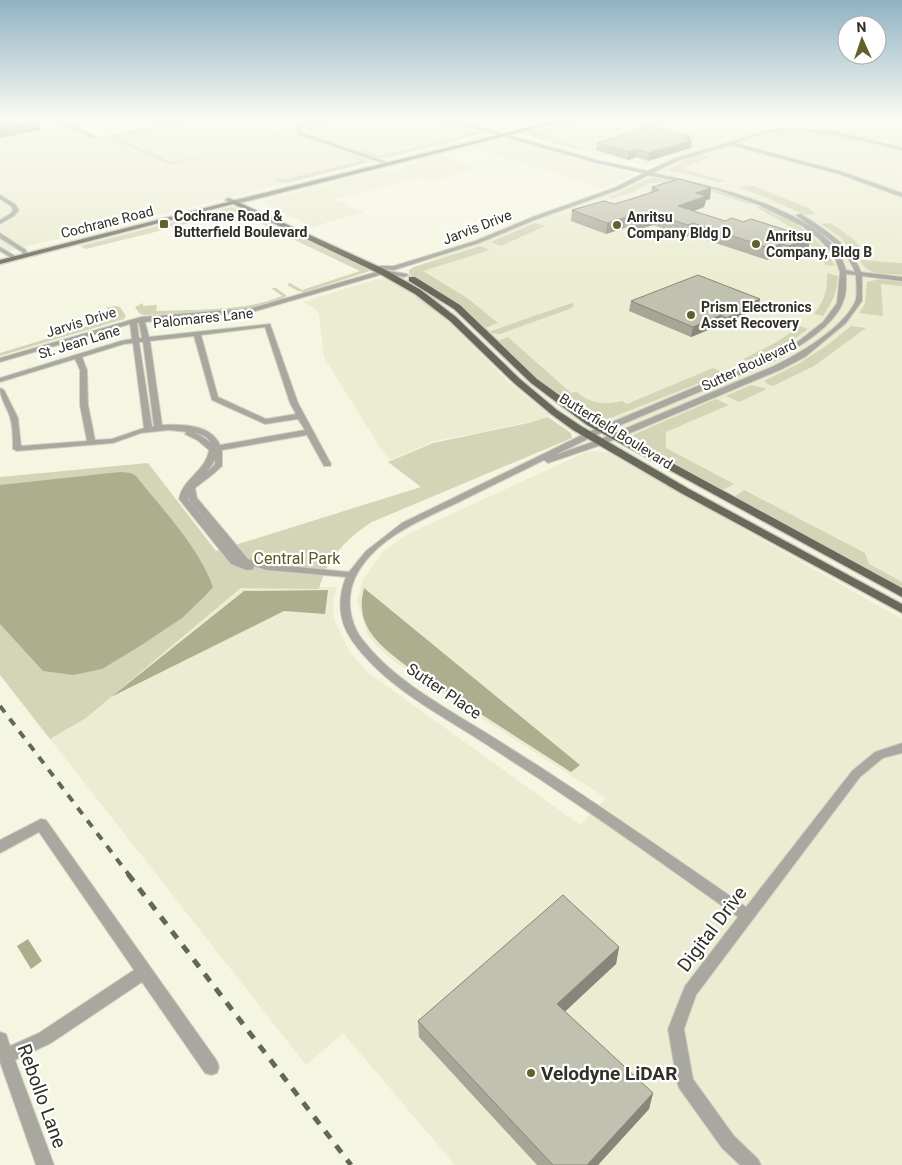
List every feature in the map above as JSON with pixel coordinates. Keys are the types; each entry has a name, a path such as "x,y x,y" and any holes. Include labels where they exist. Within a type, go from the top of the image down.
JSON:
{"main road":[{"name":"Cochrane Road","path":"0,262 8,256 343,173"},
{"name":"Butterfield Boulevard","path":"236,200 383,272 418,292 439,307 517,381 554,412 589,435 902,609"},
{"name":"Butterfield Boulevard","path":"236,200 405,274 457,307 534,382 603,430 902,593"}],"street":[{"name":"Jarvis Drive","path":"374,268 394,268 477,242 535,218 616,189 649,173"},
{"name":"Sutter Boulevard","path":"603,430 752,367 798,344 818,329 834,312 840,303 842,294 843,272 837,254 828,244 804,225 762,204 716,188 657,173"},
{"name":"Sutter Boulevard","path":"659,173 734,188 776,204"},
{"path":"842,173 902,195"},
{"path":"0,197 13,205 16,210 12,215 0,222"},
{"name":"Sutter Boulevard","path":"614,437 752,380 802,355 830,334 851,314 859,301 859,274 857,266 846,250 815,224 791,211"},
{"path":"0,234 25,253"},
{"path":"0,249 8,256"},
{"name":"Jarvis Drive","path":"0,360 137,320 252,310 383,272 405,274"},
{"path":"843,272 902,279"},
{"path":"137,320 142,339 153,429"},
{"name":"Palomares Lane","path":"142,339 268,325 285,380 300,416 327,464"},
{"path":"197,333 215,398 265,422 300,416"},
{"name":"St. Jean Lane","path":"0,380 142,339"},
{"path":"78,357 83,364 84,410 92,437 91,443"},
{"path":"0,390 17,424 17,449 113,441 153,429 200,438 216,449 309,432"},
{"name":"Sutter Place","path":"603,430 589,435 405,525 381,540 367,553 350,578 345,600 346,620 356,638 383,669 422,698 619,825 747,916"},
{"name":"Sutter Place","path":"523,468 614,437"},
{"path":"216,449 211,464 183,493 183,499 234,562 260,573 350,578"},
{"name":"Digital Drive","path":"752,1165 728,1142 684,1082 676,1029 690,991 856,774 879,756 902,748"},
{"path":"0,847 41,824 211,1067"},
{"path":"3,1048 45,1038 144,972"},
{"name":"Rebollo Lane","path":"3,1048 46,1165"}],"shaded area":[{"path":"0,173 326,173 239,195 0,253"},
{"path":"369,173 458,173 431,181 422,177 333,199 364,212 312,227 263,202 268,199"},
{"path":"554,173 635,174 603,189"},
{"path":"651,173 902,173 902,583 648,448 538,377 411,272 412,268"},
{"path":"377,279 390,280 426,303 457,330 508,382 550,416 530,422 435,441 390,460 381,449 324,357 319,314 314,308 303,302"},
{"path":"586,452 608,453 902,619 902,1165 455,1165 343,1033 306,1065 50,739 86,718 243,587 337,587 333,599 334,619 349,651 366,671 580,825 606,798 393,661 367,634 357,600 363,580 383,551 408,534"},
{"path":"120,472 131,473 136,476 168,515 199,557 213,587 182,618 102,669 73,675 43,671 0,624 0,485"},
{"path":"364,588 580,765 571,772 393,656 378,642 363,617 362,598"},
{"path":"328,590 325,614 284,611 111,697 244,591"},
{"path":"28,939 42,961 31,969 17,946"}],"green space":[{"path":"310,173 325,173 288,183 272,179 282,180"},
{"path":"683,173 699,173 725,181 720,182"},
{"path":"660,177 734,194 752,203 748,204 675,182 649,183 633,192 613,198 610,197 650,178"},
{"path":"754,186 808,208 816,214 805,215 740,188"},
{"path":"231,207 240,208 276,225 263,229 267,226 237,212 172,227 169,225 160,228 163,230 86,249 80,246"},
{"path":"755,207 773,210 794,222 822,246 835,266 826,265 820,255 804,238 776,218"},
{"path":"535,223 545,226 501,246 491,242"},
{"path":"831,223 853,239 869,257 857,257 840,237 821,224"},
{"path":"285,229 364,266 370,269 370,271 305,292 298,291 287,285 290,283 302,290 360,271 284,235 279,236 271,232"},
{"path":"480,246 490,250 423,271 467,298 498,323 485,328 449,297 409,274 409,270 414,267"},
{"path":"860,260 902,263 902,275 872,272"},
{"path":"827,273 838,276 834,297 823,316 814,314 825,295"},
{"path":"880,279 902,282 902,286 881,284 883,316 859,313 865,304 867,282"},
{"path":"271,288 276,288 287,296 256,307 218,312 144,315 140,314 135,307 143,303 143,306 157,305 156,311 204,310 252,305 282,296"},
{"path":"572,303 574,305 572,308 500,334 490,333 491,331"},
{"path":"120,307 126,316 124,319 0,356 0,353 118,317 106,308"},
{"path":"800,326 808,329 793,340 751,362 743,359 775,343"},
{"path":"851,326 866,328 814,366 773,386 764,381 800,363 829,344"},
{"path":"508,337 571,393 577,392 587,399 598,402 622,401 627,404 713,368 725,373 608,419 592,419 551,391 498,341"},
{"path":"751,385 767,389 739,402 726,396"},
{"path":"716,399 729,405 666,432 666,448 734,484 721,491 634,444 630,438 635,434"},
{"name":"Central Park","path":"548,417 571,433 572,438 372,522 354,535 339,550 327,568 319,589 241,588 86,718 50,739 0,675 0,477 148,463 216,551 421,487 388,462 433,443"},
{"path":"744,490 865,553 869,564 902,582 902,587 734,497"}],"building":[{"path":"679,179 711,188 696,193 706,196 678,206 725,221 732,218 743,222 751,219 811,238 789,246 781,244 769,248 693,223 688,225 654,214 635,220 626,217 607,223 572,210 604,201 614,204 632,199 659,190 652,187"},
{"name":"Prism Electronics Asset Recovery","path":"698,275 760,299 735,310 740,312 726,318 721,315 693,327 631,301"},
{"name":"Velodyne LiDAR","path":"563,895 619,947 557,1004 653,1093 587,1165 553,1165 418,1021"}],"railway":[{"path":"0,706 129,875"},
{"path":"128,874 351,1165"}],"place":[{"name":"Cochrane Road & Butterfield Boulevard","path":"164,224"},
{"name":"Anritsu Company Bldg D","path":"617,225"},
{"name":"Anritsu Company, Bldg B","path":"756,244"},
{"name":"Prism Electronics Asset Recovery","path":"691,315"},
{"name":"Velodyne LiDAR","path":"531,1073"}]}
